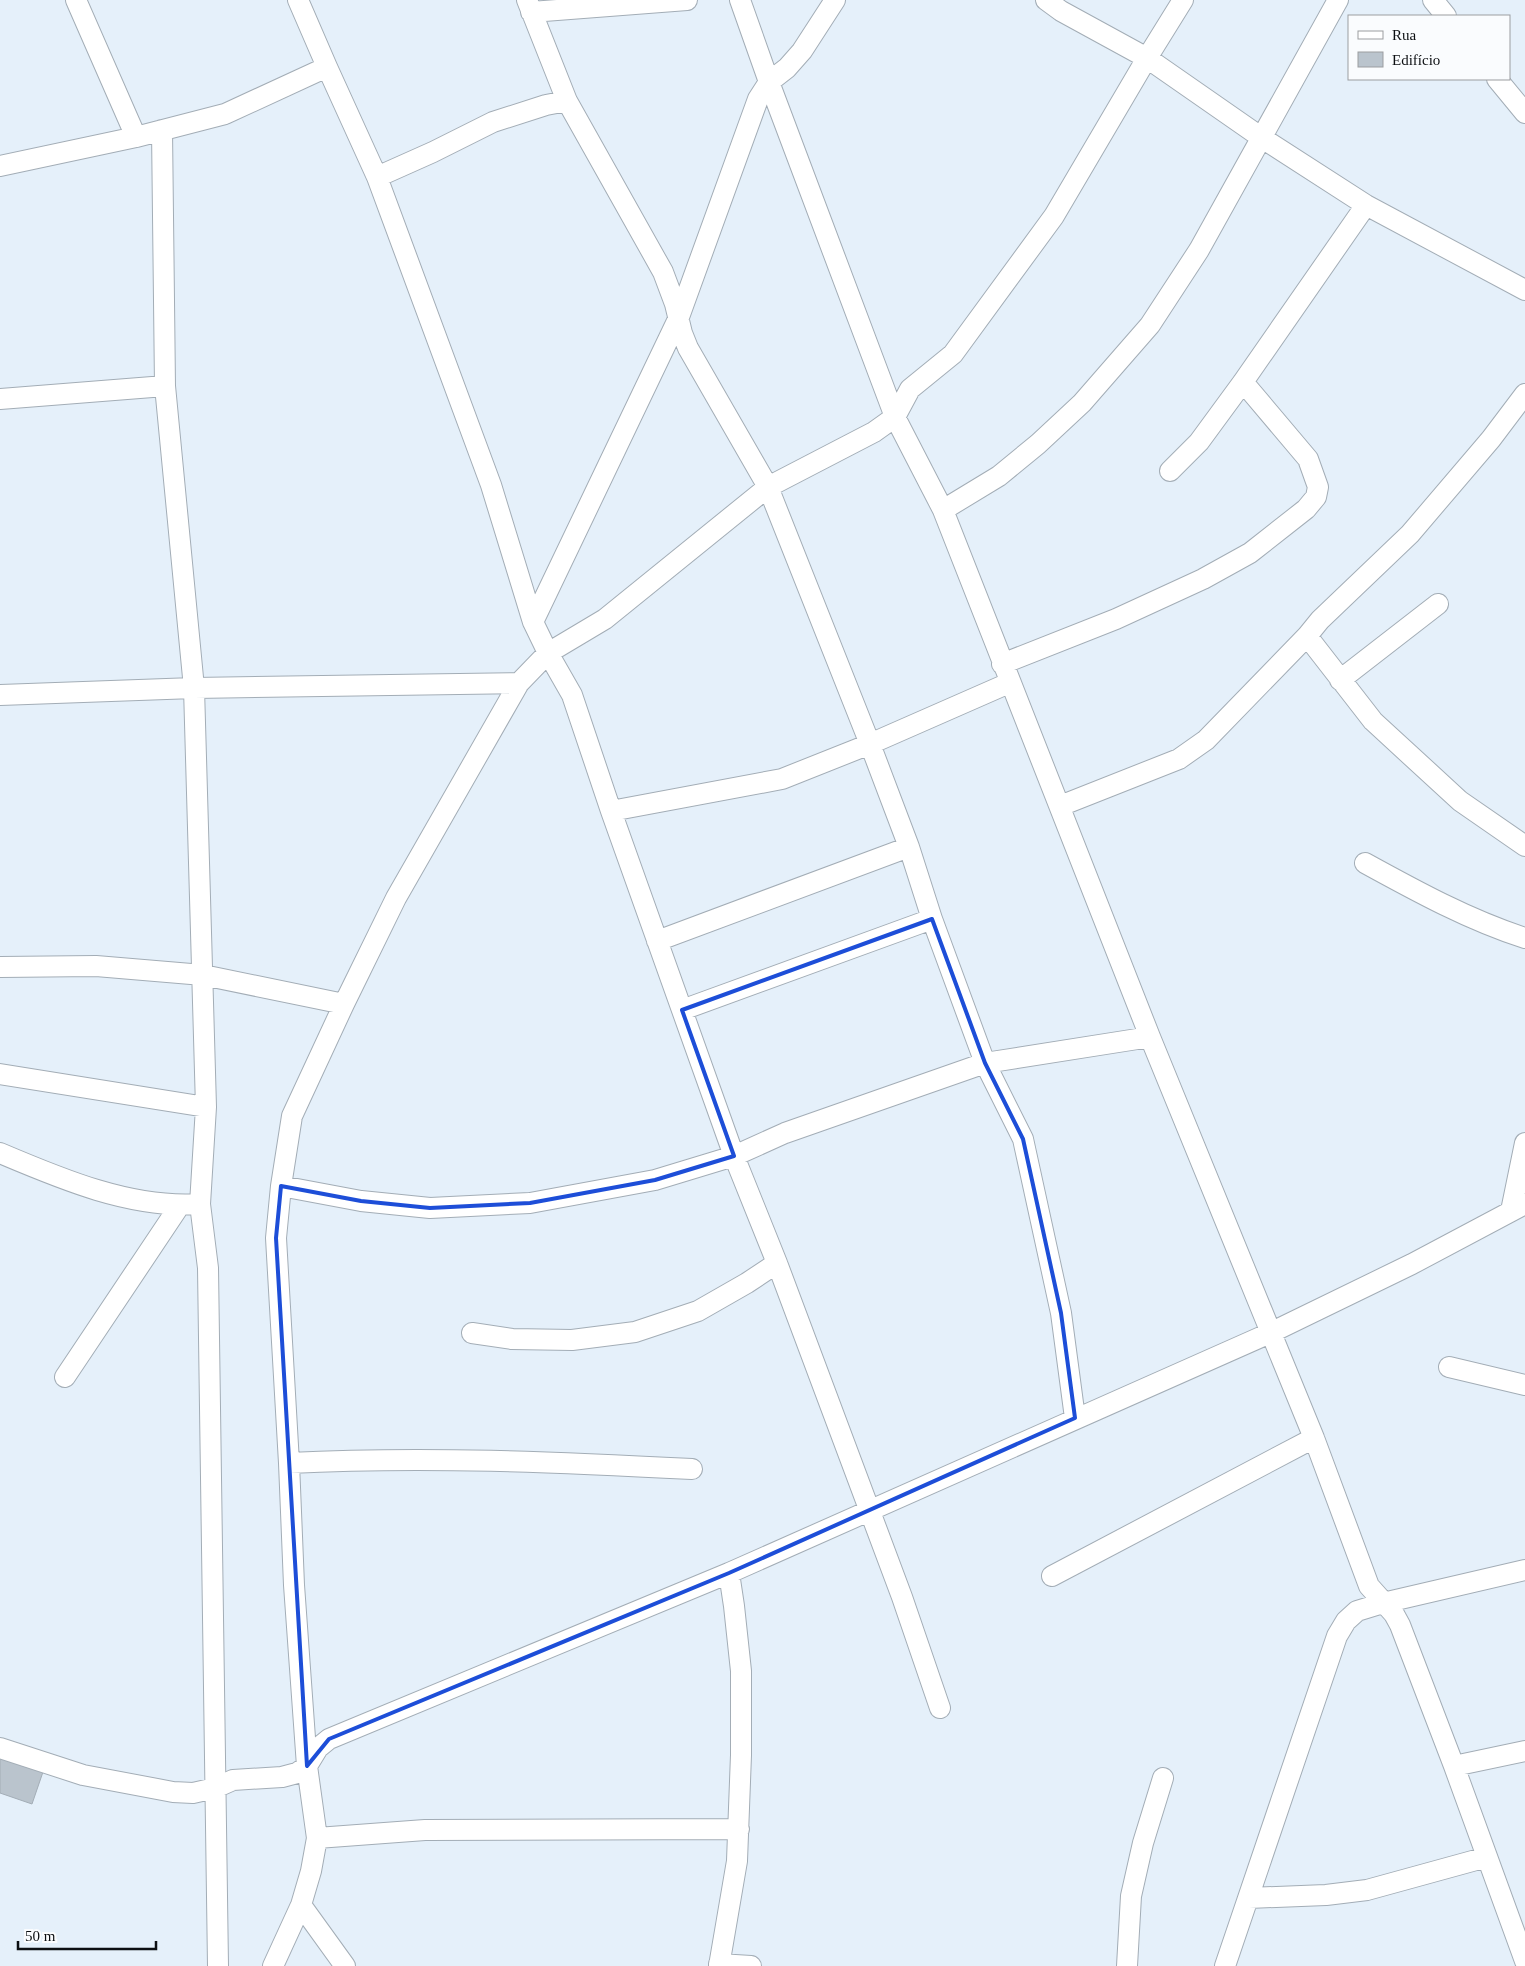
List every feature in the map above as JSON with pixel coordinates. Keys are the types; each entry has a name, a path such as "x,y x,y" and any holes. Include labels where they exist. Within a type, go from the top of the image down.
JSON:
{"street":[{"path":"76,0 136,137"},
{"path":"298,0 377,177 492,485 533,622 572,695 657,942 734,1156 777,1263 902,1597 940,1708"},
{"path":"687,0 529,6 567,101 663,272 688,348 768,486 909,847 932,920 985,1063 1023,1139 1061,1313 1075,1418"},
{"path":"740,0 895,417 943,510 1150,1037 1314,1438 1370,1586 1394,1614 1400,1625 1525,1961"},
{"path":"533,622 678,317 758,99 769,82 787,68 802,51 835,0"},
{"path":"273,1966 301,1905 311,1871 317,1838 308,1766 294,1585 276,1238 281,1186 292,1116 400,890 519,683 548,653 605,619 768,486 874,432 895,417 910,389 953,354 1054,216 1147,58 1184,0"},
{"path":"943,510 999,476 1038,444 1082,403 1150,325 1198,250 1338,0"},
{"path":"1433,0 1445,15"},
{"path":"1057,4 1147,58 1262,138 1366,205 1525,290"},
{"path":"0,166 136,137 225,114 327,67"},
{"path":"1498,80 1525,113"},
{"path":"377,177 493,122 546,105 567,101"},
{"path":"162,130 165,386 194,688 203,975 206,1106 200,1204 208,1268 218,1966"},
{"path":"1170,471 1199,442 1366,205"},
{"path":"1002,664 1125,615 1203,578 1250,552 1306,509 1316,497 1318,487 1308,460 1243,382"},
{"path":"0,399 165,386"},
{"path":"1060,806 1179,759 1206,740 1307,636 1320,620 1410,534 1491,439 1525,394"},
{"path":"1340,680 1438,604"},
{"path":"1307,636 1373,721 1460,802 1525,846"},
{"path":"0,695 194,688 519,683"},
{"path":"611,811 782,779 870,744 1010,683"},
{"path":"657,942 909,847"},
{"path":"1365,863 1430,898 1525,938"},
{"path":"682,1010 932,920"},
{"path":"0,967 96,966 203,975 344,1004"},
{"path":"281,1186 362,1201 430,1208 530,1203 656,1180 734,1156 785,1133 985,1063 1150,1037"},
{"path":"0,1074 123,1095 206,1106"},
{"path":"0,1748 84,1775 173,1792 193,1793 214,1788 233,1780 282,1777 297,1773 308,1766 318,1748 329,1739 729,1574 1075,1418 1270,1333 1412,1264 1518,1208 1525,1143"},
{"path":"0,1153 58,1177 110,1194 180,1205 200,1204"},
{"path":"65,1377 180,1205"},
{"path":"472,1333 512,1339 572,1340 635,1332 698,1311 748,1283 777,1263"},
{"path":"1449,1367 1525,1385"},
{"path":"1052,1576 1314,1438"},
{"path":"289,1463 356,1460 467,1460 692,1469"},
{"path":"1225,1966 1337,1636 1346,1621 1357,1611 1383,1603 1525,1570"},
{"path":"729,1574 741,1671 739,1829 737,1861 719,1965 751,1966"},
{"path":"1454,1766 1525,1752"},
{"path":"1127,1966 1131,1896 1143,1843 1163,1778"},
{"path":"317,1838 425,1830 739,1829"},
{"path":"1249,1898 1326,1895 1367,1890 1487,1857"},
{"path":"301,1905 345,1966"}],"highlighted area":[{"path":"932,919 985,1063 1023,1139 1061,1313 1075,1418 729,1573 329,1739 307,1766 276,1238 281,1186 361,1201 430,1208 530,1203 655,1180 734,1156 682,1010"}],"building":[{"path":"0,1754 44,1769 32,1804 0,1793"}]}
